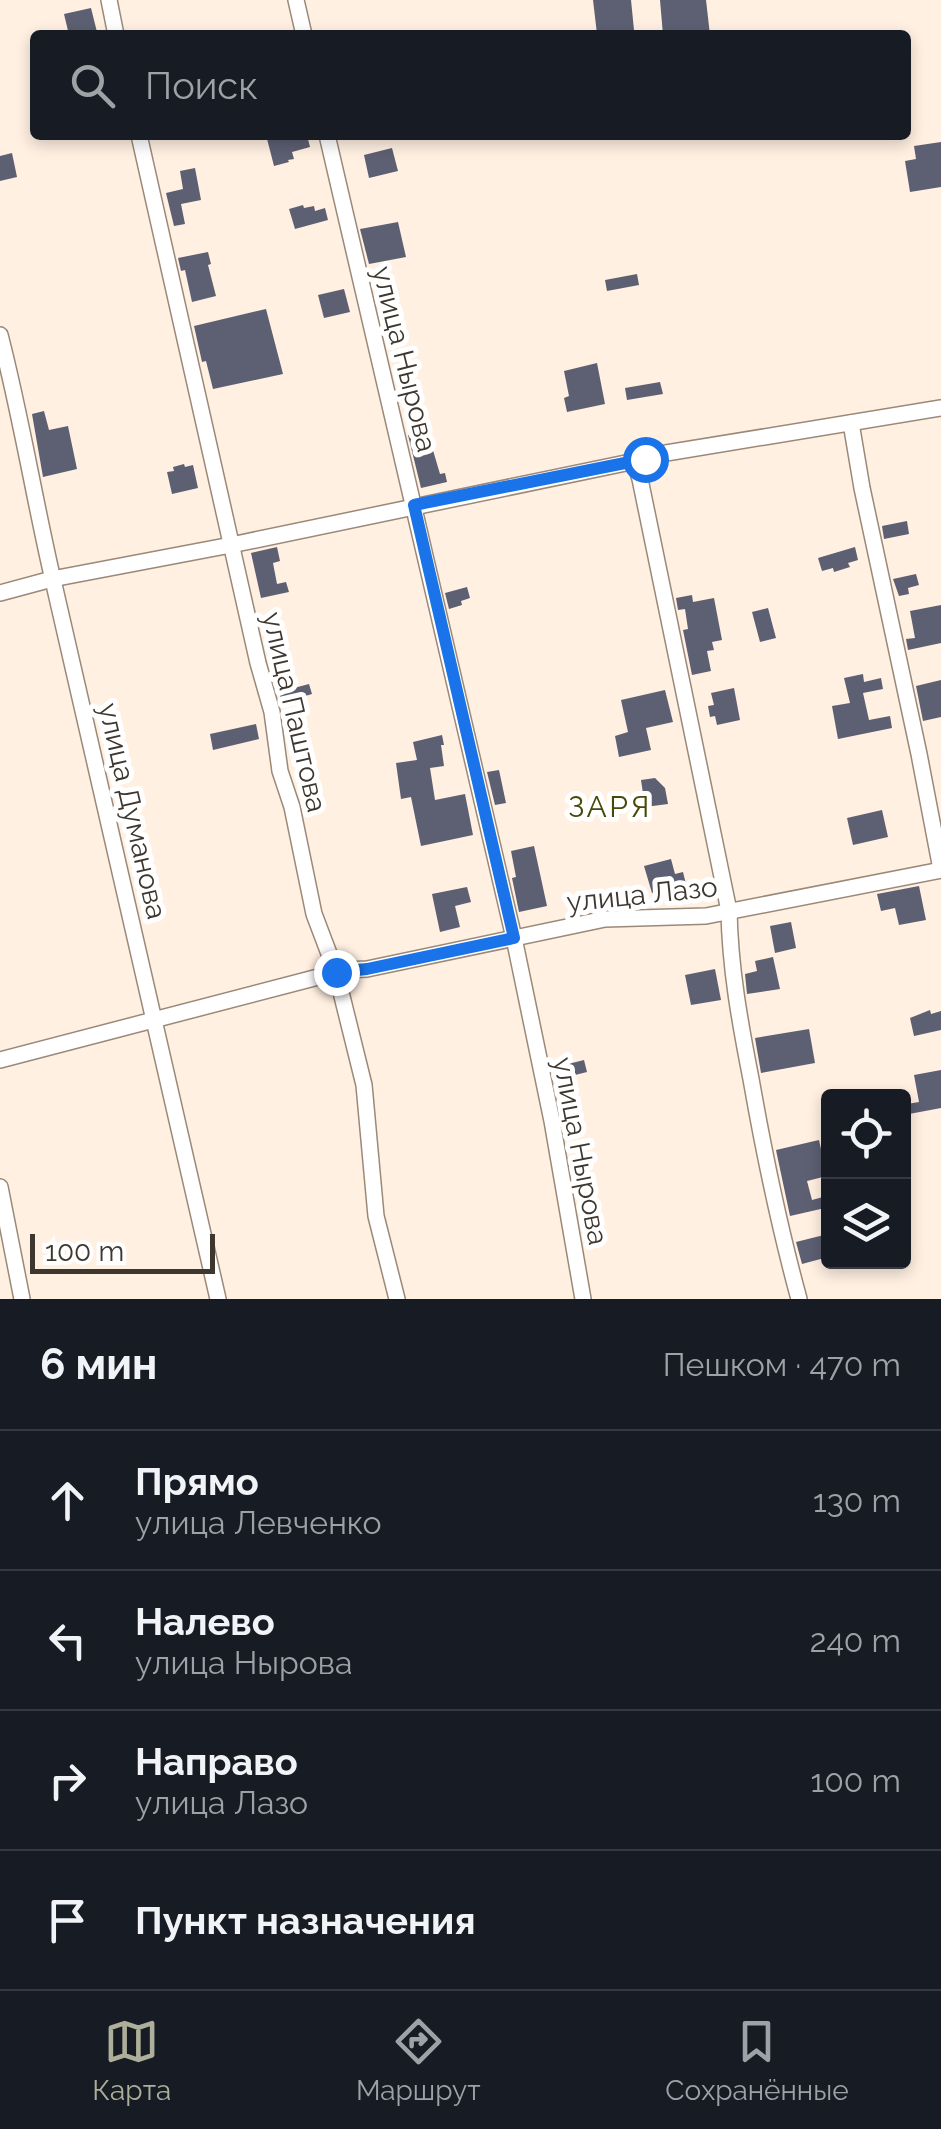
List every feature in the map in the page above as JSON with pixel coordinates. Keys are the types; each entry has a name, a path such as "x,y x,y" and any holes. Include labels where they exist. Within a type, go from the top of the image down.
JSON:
{"street":[{"path":"109,0 115,30"},
{"path":"296,0 303,30"},
{"name":"улица Паштова","path":"139,140 272,712 280,771 292,807 314,914 336,972 364,1085 376,1216 398,1299"},
{"name":"улица Нырова","path":"328,140 514,938 583,1299"},
{"name":"улица Думанова","path":"0,335 52,579 218,1299"},
{"path":"0,593 654,455 941,408"},
{"path":"852,423 941,870"},
{"path":"634,460 729,910 738,1010 781,1234 799,1299"},
{"name":"улица Лазо","path":"0,1060 336,972 367,969 605,919 706,916 941,870"},
{"path":"0,1187 22,1299"}],"building":[{"path":"593,0 631,0 634,30 597,30"},
{"path":"660,0 706,0 709,30 663,30"},
{"path":"91,8 96,30 68,30 64,14"},
{"path":"267,140 308,140 310,147 292,152 294,159 274,166"},
{"path":"941,142 941,187 910,192 905,161 916,159 914,146"},
{"path":"392,148 398,171 369,178 364,155"},
{"path":"12,153 17,177 0,181 0,156"},
{"path":"195,168 201,200 181,204 185,224 174,226 166,193 183,189 180,171"},
{"path":"314,206 315,211 325,208 328,220 295,229 289,209"},
{"path":"398,222 406,257 369,264 360,229"},
{"path":"208,252 216,296 192,302 185,270 181,271 178,258"},
{"path":"637,274 639,285 607,291 605,280"},
{"path":"344,289 350,312 324,318 318,295"},
{"path":"266,309 283,374 213,389 194,326"},
{"path":"597,363 605,404 567,412 564,398 569,396 564,371"},
{"path":"660,382 663,394 627,400 625,388"},
{"path":"44,411 49,430 68,426 77,469 43,477 32,414"},
{"path":"427,430 440,474 445,473 447,482 421,488 408,435"},
{"path":"184,464 193,465 198,488 172,494 167,472"},
{"path":"907,521 909,534 884,539 882,526"},
{"path":"277,547 280,561 273,563 277,584 286,582 289,592 261,598 251,553"},
{"path":"855,547 858,560 848,563 850,567 822,571 818,558"},
{"path":"916,574 919,585 908,588 909,594 899,596 893,579"},
{"path":"467,587 470,598 449,609 445,593"},
{"path":"692,595 693,602 714,598 722,640 712,642 714,650 707,651 711,671 692,675 683,630 688,629 685,609 678,610 676,598"},
{"path":"941,605 941,643 908,650 906,639 915,638 910,611"},
{"path":"768,608 776,638 760,642 752,612"},
{"path":"863,674 864,682 881,678 883,689 863,693 869,720 890,716 892,728 838,739 832,706 850,703 844,678"},
{"path":"941,680 941,717 923,721 916,686"},
{"path":"309,684 312,694 282,703 279,692"},
{"path":"734,688 740,720 717,725 715,716 710,717 708,706 714,705 711,693"},
{"path":"665,690 673,722 646,728 651,750 619,757 615,736 628,732 621,700"},
{"path":"256,724 259,739 213,750 210,734"},
{"path":"442,735 444,766 430,768 435,800 465,794 473,835 421,846 411,797 401,799 396,763 417,760 413,742"},
{"path":"499,770 506,803 495,805 487,772"},
{"path":"655,778 665,788 668,804 645,807 641,780"},
{"path":"882,810 888,837 853,845 847,818"},
{"path":"534,846 547,906 519,912 511,851"},
{"path":"671,859 675,874 683,872 686,884 652,893 644,866"},
{"path":"919,886 926,920 899,925 895,908 881,911 877,894"},
{"path":"467,887 471,902 455,906 460,927 440,932 432,894"},
{"path":"791,922 796,948 775,953 770,926"},
{"path":"773,957 780,989 747,994 745,974 757,971 755,961"},
{"path":"715,969 721,1000 691,1005 685,975"},
{"path":"930,1010 931,1014 941,1011 941,1030 914,1036 910,1018"},
{"path":"809,1029 815,1063 761,1073 755,1038"},
{"path":"584,1060 587,1072 555,1080 552,1068"},
{"path":"941,1070 941,1108 911,1114 911,1103 919,1102 914,1075"},
{"path":"819,1140 821,1178 807,1181 812,1200 821,1198 821,1209 790,1216 776,1150"},
{"path":"821,1236 821,1259 802,1264 796,1242"}],"district":[{"name":"ЗАРЯ","path":"610,807"}],"route":[{"path":"336,972 514,938 414,505 645,459"}]}
